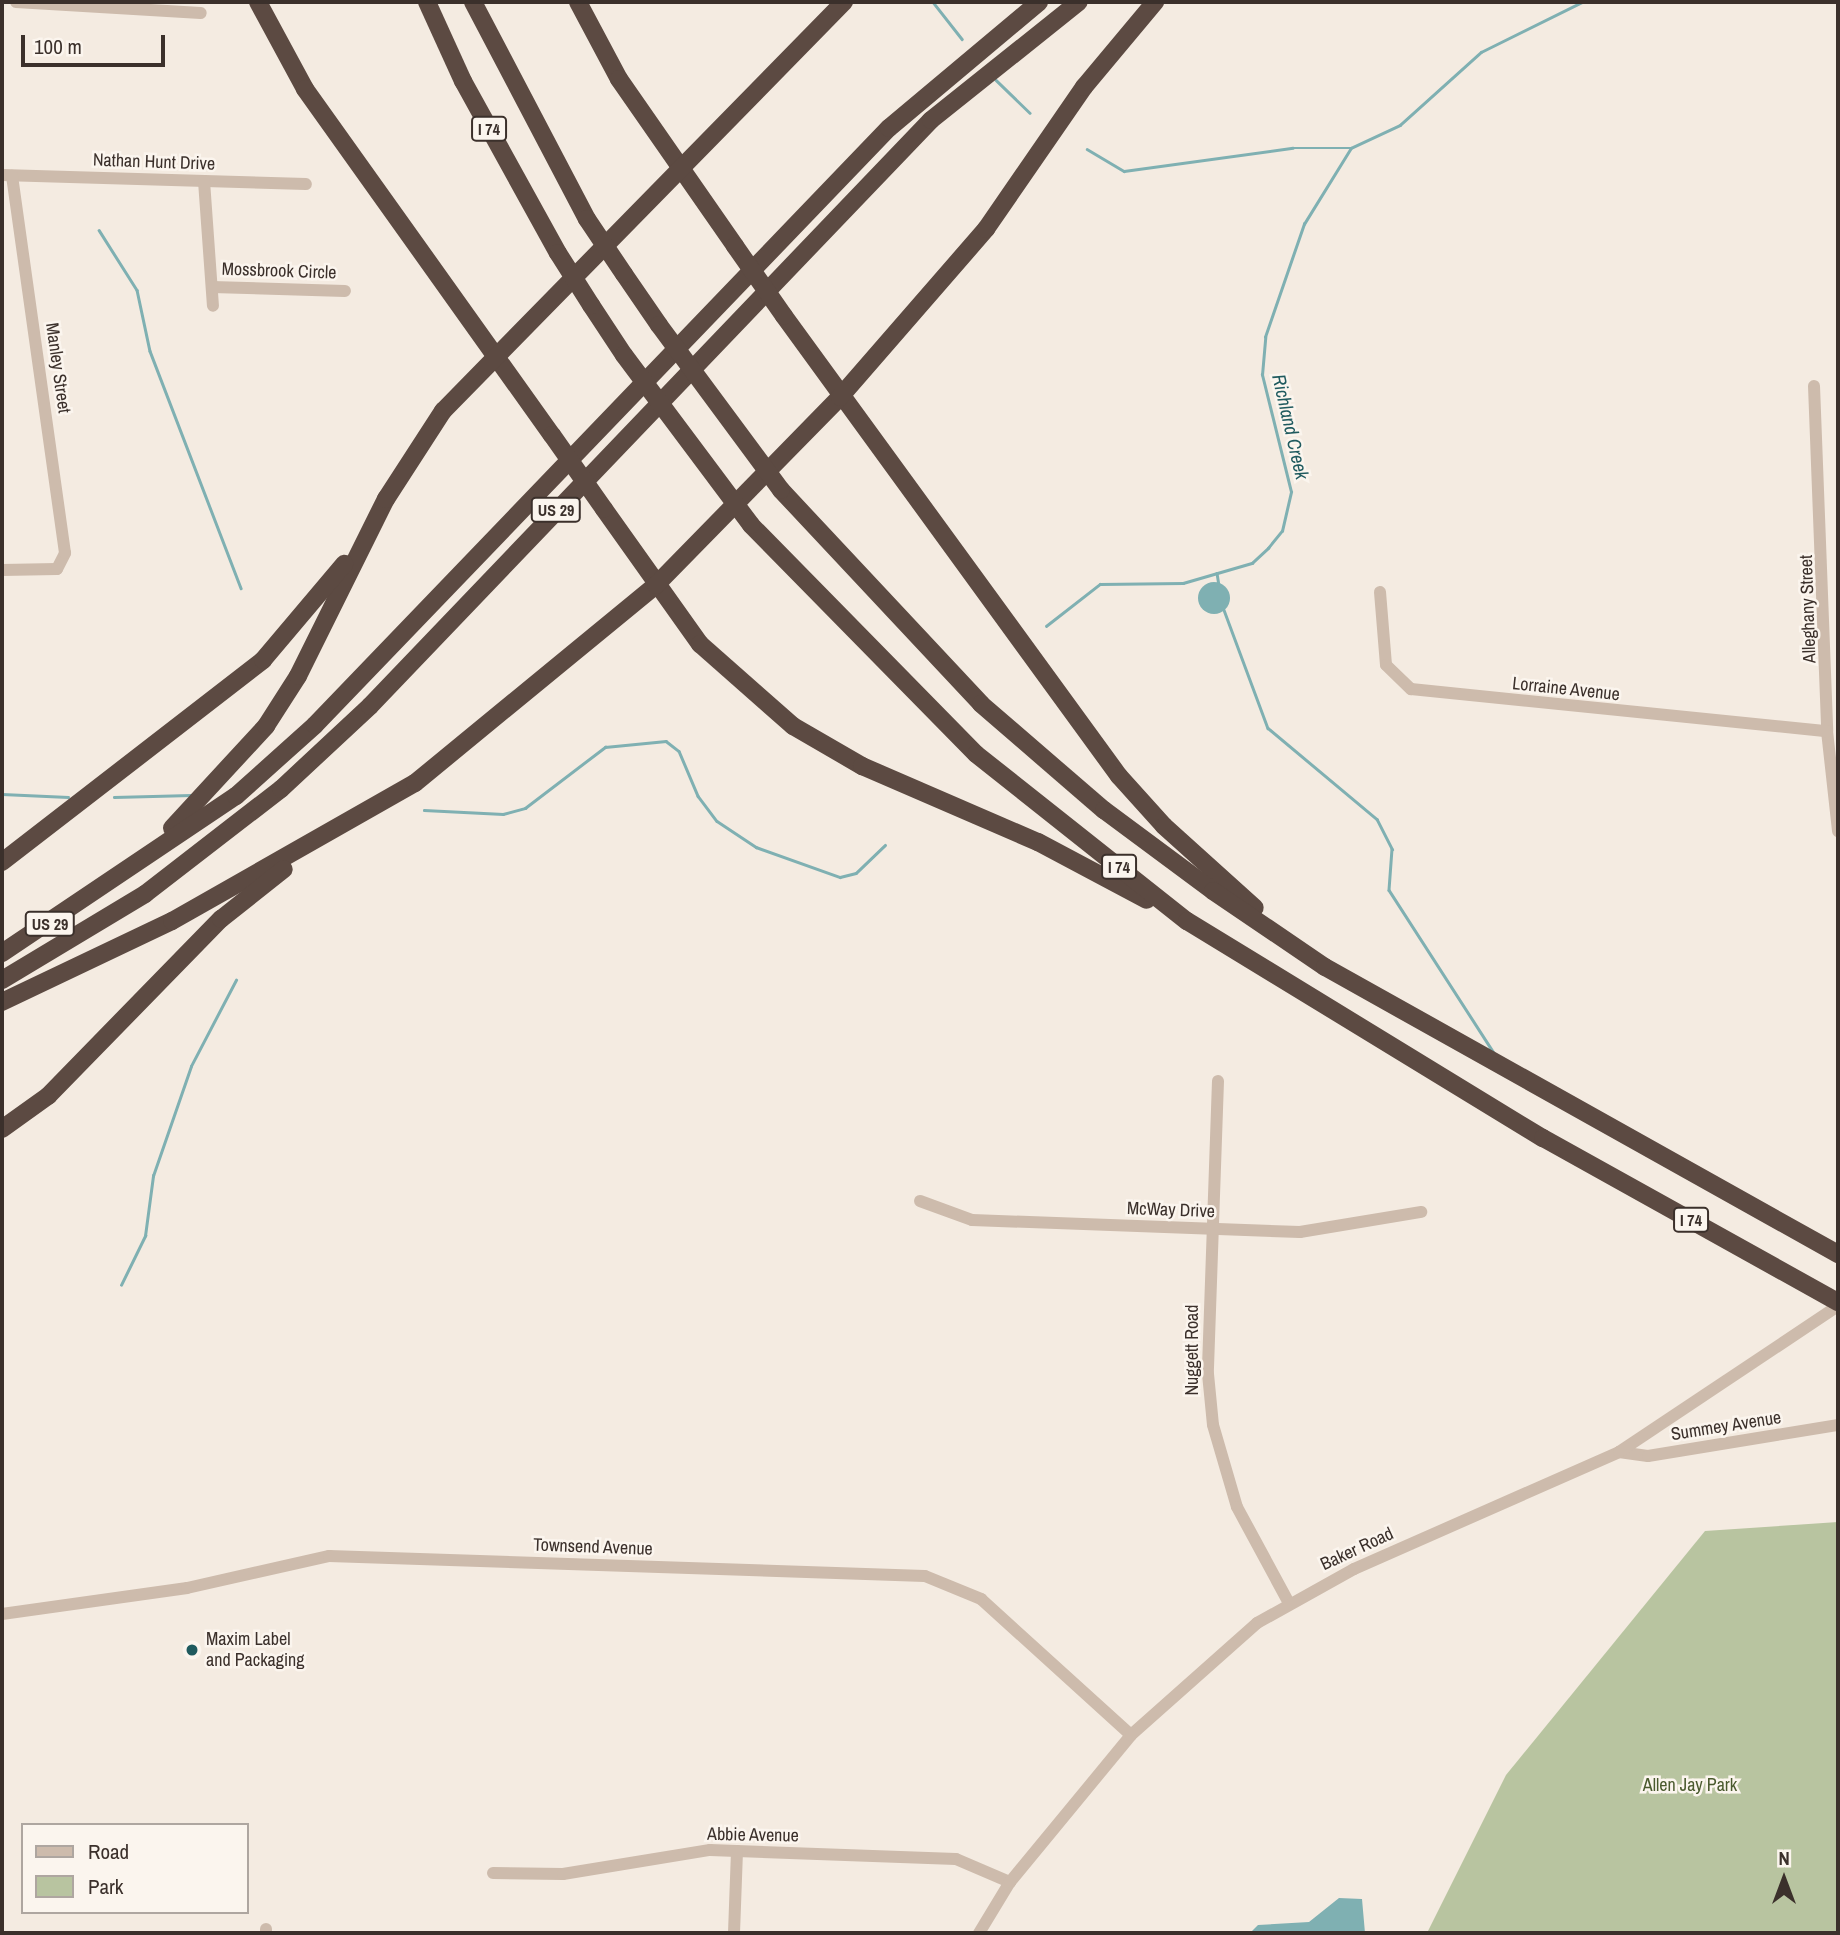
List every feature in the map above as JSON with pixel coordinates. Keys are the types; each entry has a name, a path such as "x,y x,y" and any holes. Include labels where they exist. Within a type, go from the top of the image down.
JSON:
{"highway":[{"path":"258,2 305,89 700,644 793,726 862,766 1038,842 1187,921"},
{"path":"416,2 463,81"},
{"name":"I 74","path":"427,2 463,81 558,253 624,355 751,525 976,754 1187,921 1543,1138 1838,1304"},
{"name":"I 74","path":"472,2 587,219 659,326 781,490 981,705 1104,810 1325,967 1838,1254"},
{"path":"578,2 619,79 840,397 1119,776 1164,826 1325,967"},
{"path":"2,862 263,660 300,622 379,512 431,427 496,357 844,2"},
{"name":"US 29","path":"2,953 97,894 236,796 315,725 889,128 1040,2"},
{"name":"US 29","path":"2,980 145,894 281,789 370,706 931,120 1079,2"},
{"path":"2,1129 48,1097 115,1034 221,919 340,829 484,732 656,585 840,397 986,229 1084,87 1155,2"},
{"path":"97,894 190,814 266,726 298,676 379,512"},
{"path":"2,1002 172,920 340,829"}],"street":[{"path":"16,2 201,13"},
{"name":"Nathan Hunt Drive","path":"7,175 306,184"},
{"name":"Manley Street","path":"2,570 60,565 65,553 7,175"},
{"path":"204,181 213,306"},
{"name":"Mossbrook Circle","path":"212,287 345,291"},
{"name":"Alleghany Street","path":"1814,386 1827,731 1838,831"},
{"name":"Lorraine Avenue","path":"1380,592 1385,665 1411,689 1827,731"},
{"name":"Nuggett Road","path":"1218,1080 1212,1230 1213,1425 1237,1507 1289,1603"},
{"name":"McWay Drive","path":"920,1201 972,1220 1212,1230 1311,1231 1421,1212"},
{"name":"Baker Road","path":"979,1933 1010,1882 1131,1735 1221,1652 1289,1603 1619,1452 1838,1304"},
{"name":"Summey Avenue","path":"1619,1452 1648,1456 1838,1425"},
{"name":"Townsend Avenue","path":"2,1614 187,1588 329,1556 925,1576 981,1599 1131,1735"},
{"path":"734,1933 737,1851"},
{"name":"Abbie Avenue","path":"493,1873 563,1874 677,1852 737,1851 956,1858 1010,1882"}],"green space":[{"name":"Allen Jay Park","path":"1838,1522 1838,1933 1427,1933 1506,1775 1705,1531"}],"water":[{"path":"1214,582 1225,587 1230,598 1225,609 1214,614 1203,609 1198,598 1203,587"},
{"path":"1339,1898 1362,1899 1365,1933 1250,1933 1258,1925 1309,1922"}],"waterway":[{"path":"933,2 962,39"},
{"name":"Richland Creek","path":"1046,626 1100,584 1183,583 1252,563 1268,548 1282,531 1291,492 1262,375 1265,337 1304,224 1351,148 1400,125 1481,52 1582,2"},
{"path":"996,80 1030,113"},
{"path":"1087,149 1124,171 1292,148 1351,148"},
{"path":"99,230 137,290 150,351 241,588"},
{"path":"1217,573 1219,586"},
{"path":"1224,610 1268,728 1377,819 1392,849 1389,890 1494,1053"},
{"name":"Richland Creek","path":"424,810 503,814 525,808 605,747 666,741 679,751 698,796 717,821 756,847 840,877 856,873 885,845"},
{"name":"Richland Creek","path":"2,794 68,797"},
{"name":"Richland Creek","path":"114,797 191,795"},
{"path":"121,1285 145,1236 153,1176 191,1066 236,980"}],"place":[{"name":"Maxim Label and Packaging","path":"192,1650"}]}
